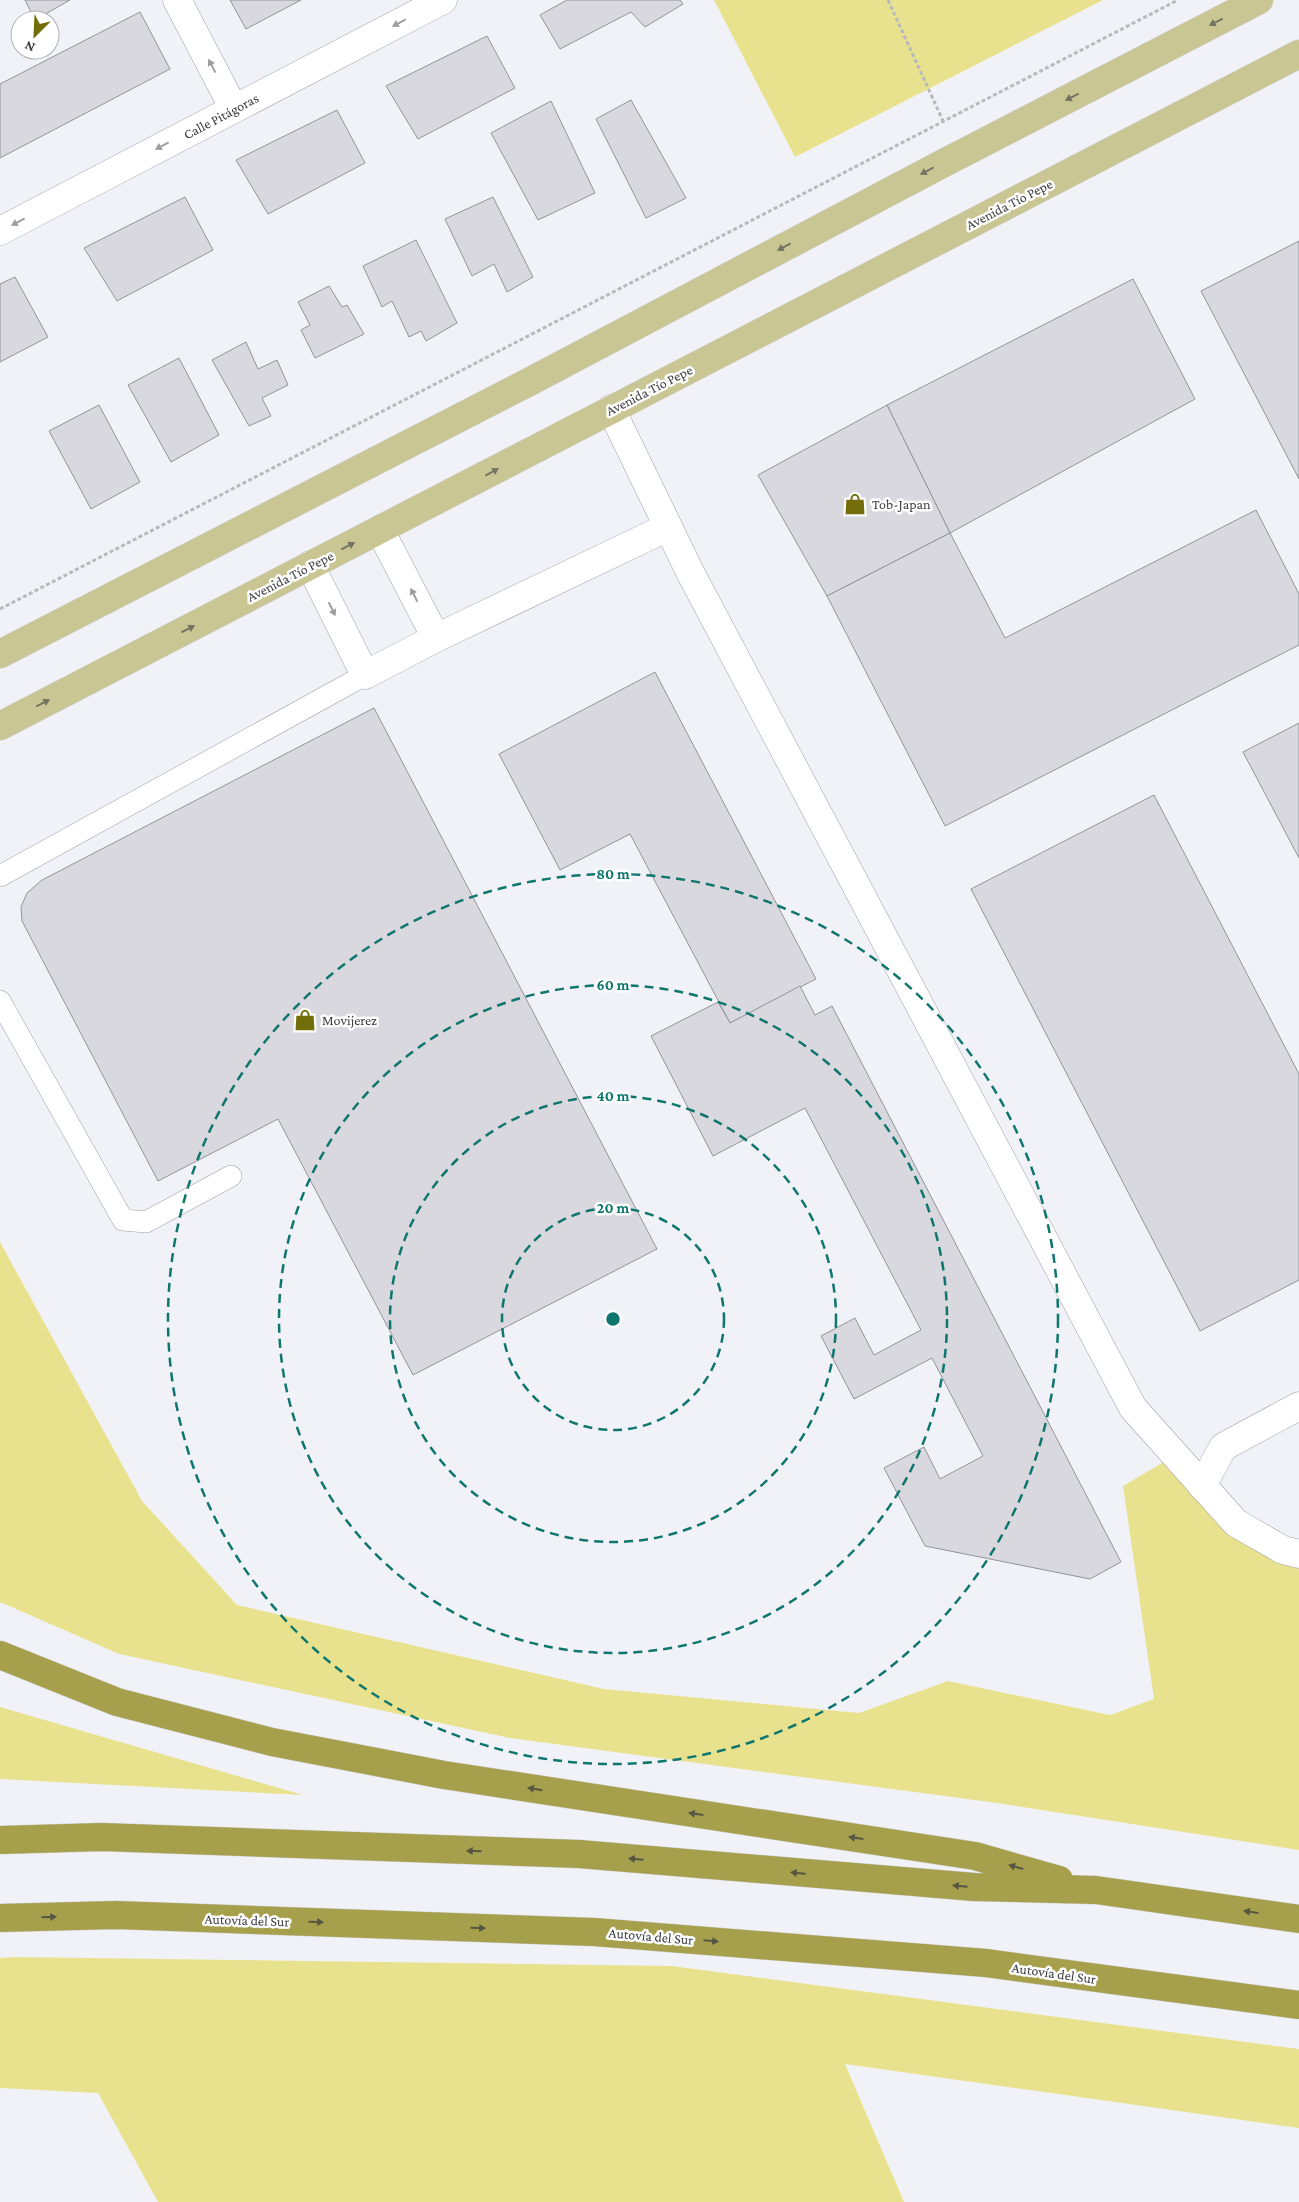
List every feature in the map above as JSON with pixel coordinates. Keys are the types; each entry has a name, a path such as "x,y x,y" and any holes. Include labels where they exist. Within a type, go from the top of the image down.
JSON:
{"highway":[{"path":"0,1655 117,1702 272,1742 444,1775 975,1856 1096,1890"},
{"path":"0,1840 102,1837 579,1854 974,1887 1096,1890 1299,1919"},
{"name":"Autovía del Sur","path":"0,1918 116,1915 594,1932 986,1964 1299,2005"}],"main road":[{"path":"0,654 529,382 940,165 1260,0"},
{"name":"Avenida Tío Pepe","path":"0,726 1299,54"}],"street":[{"path":"177,0 234,109"},
{"name":"Calle Pitágoras","path":"0,231 443,0"},
{"path":"611,409 695,581 1133,1408 1236,1523 1283,1550 1299,1554"},
{"path":"310,565 365,675 436,638 668,527"},
{"path":"380,530 436,638"},
{"path":"1202,1486 1224,1447 1299,1406"}],"lane":[{"path":"0,876 365,675"},
{"path":"0,1001 123,1220 146,1222 231,1176"}],"path":[{"path":"888,0 943,121"},
{"path":"0,609 1178,0"}],"shaded area":[{"path":"714,0 1103,0 795,157"},
{"path":"0,1242 142,1501 237,1605 604,1689 859,1713 948,1681 1110,1715 1154,1699 1123,1486 1181,1452 1241,1520 1299,1549 1299,1850 997,1803 510,1738 119,1654 0,1602"},
{"path":"0,1707 303,1795 0,1779"},
{"path":"0,1958 672,1966 1299,2049 1299,2128 845,2064 904,2202 158,2202 98,2093 0,2088"}],"building":[{"path":"25,0 70,0 52,10 30,10"},
{"path":"230,0 301,0 246,29"},
{"path":"567,0 680,0 683,4 645,27 631,12 560,49 540,15"},
{"path":"140,12 170,69 0,158 0,84 47,60 60,60 60,53"},
{"path":"487,36 515,88 418,139 386,86"},
{"path":"631,100 686,198 646,218 596,119"},
{"path":"551,101 595,193 538,220 491,133"},
{"path":"337,110 365,163 268,214 236,160"},
{"path":"185,197 213,250 117,301 84,248"},
{"path":"493,197 533,277 507,292 494,264 472,276 445,219"},
{"path":"416,240 457,323 426,341 421,331 409,337 392,301 382,307 363,266"},
{"path":"1299,241 1299,479 1201,291"},
{"path":"15,277 48,337 0,362 0,284"},
{"path":"1133,279 1195,399 950,533 887,405"},
{"path":"329,286 342,307 347,305 364,334 315,358 301,330 310,325 298,302"},
{"path":"246,342 258,369 277,360 288,385 262,398 271,416 249,426 212,360"},
{"path":"179,358 219,435 171,462 128,385"},
{"path":"99,405 140,482 91,509 49,431"},
{"name":"Tob-Japan","path":"887,405 950,533 827,596 758,475"},
{"path":"1256,510 1299,594 1299,645 945,826 827,596 950,533 1005,638"},
{"path":"655,672 816,979 730,1023 630,834 560,870 499,754"},
{"name":"Movijerez","path":"374,708 657,1249 413,1375 278,1119 158,1181 22,921 21,907 27,893 42,880"},
{"path":"1299,723 1299,858 1243,752"},
{"path":"1154,795 1299,1074 1299,1280 1200,1331 971,889"},
{"path":"800,986 815,1015 832,1006 1121,1562 1090,1579 925,1546 884,1468 924,1447 940,1479 983,1456 932,1358 854,1399 821,1336 855,1318 874,1355 921,1330 805,1108 713,1156 651,1036 718,1002 730,1023"}],"place":[{"name":"Tob-Japan","path":"855,504"},
{"name":"Movijerez","path":"305,1020"}]}
